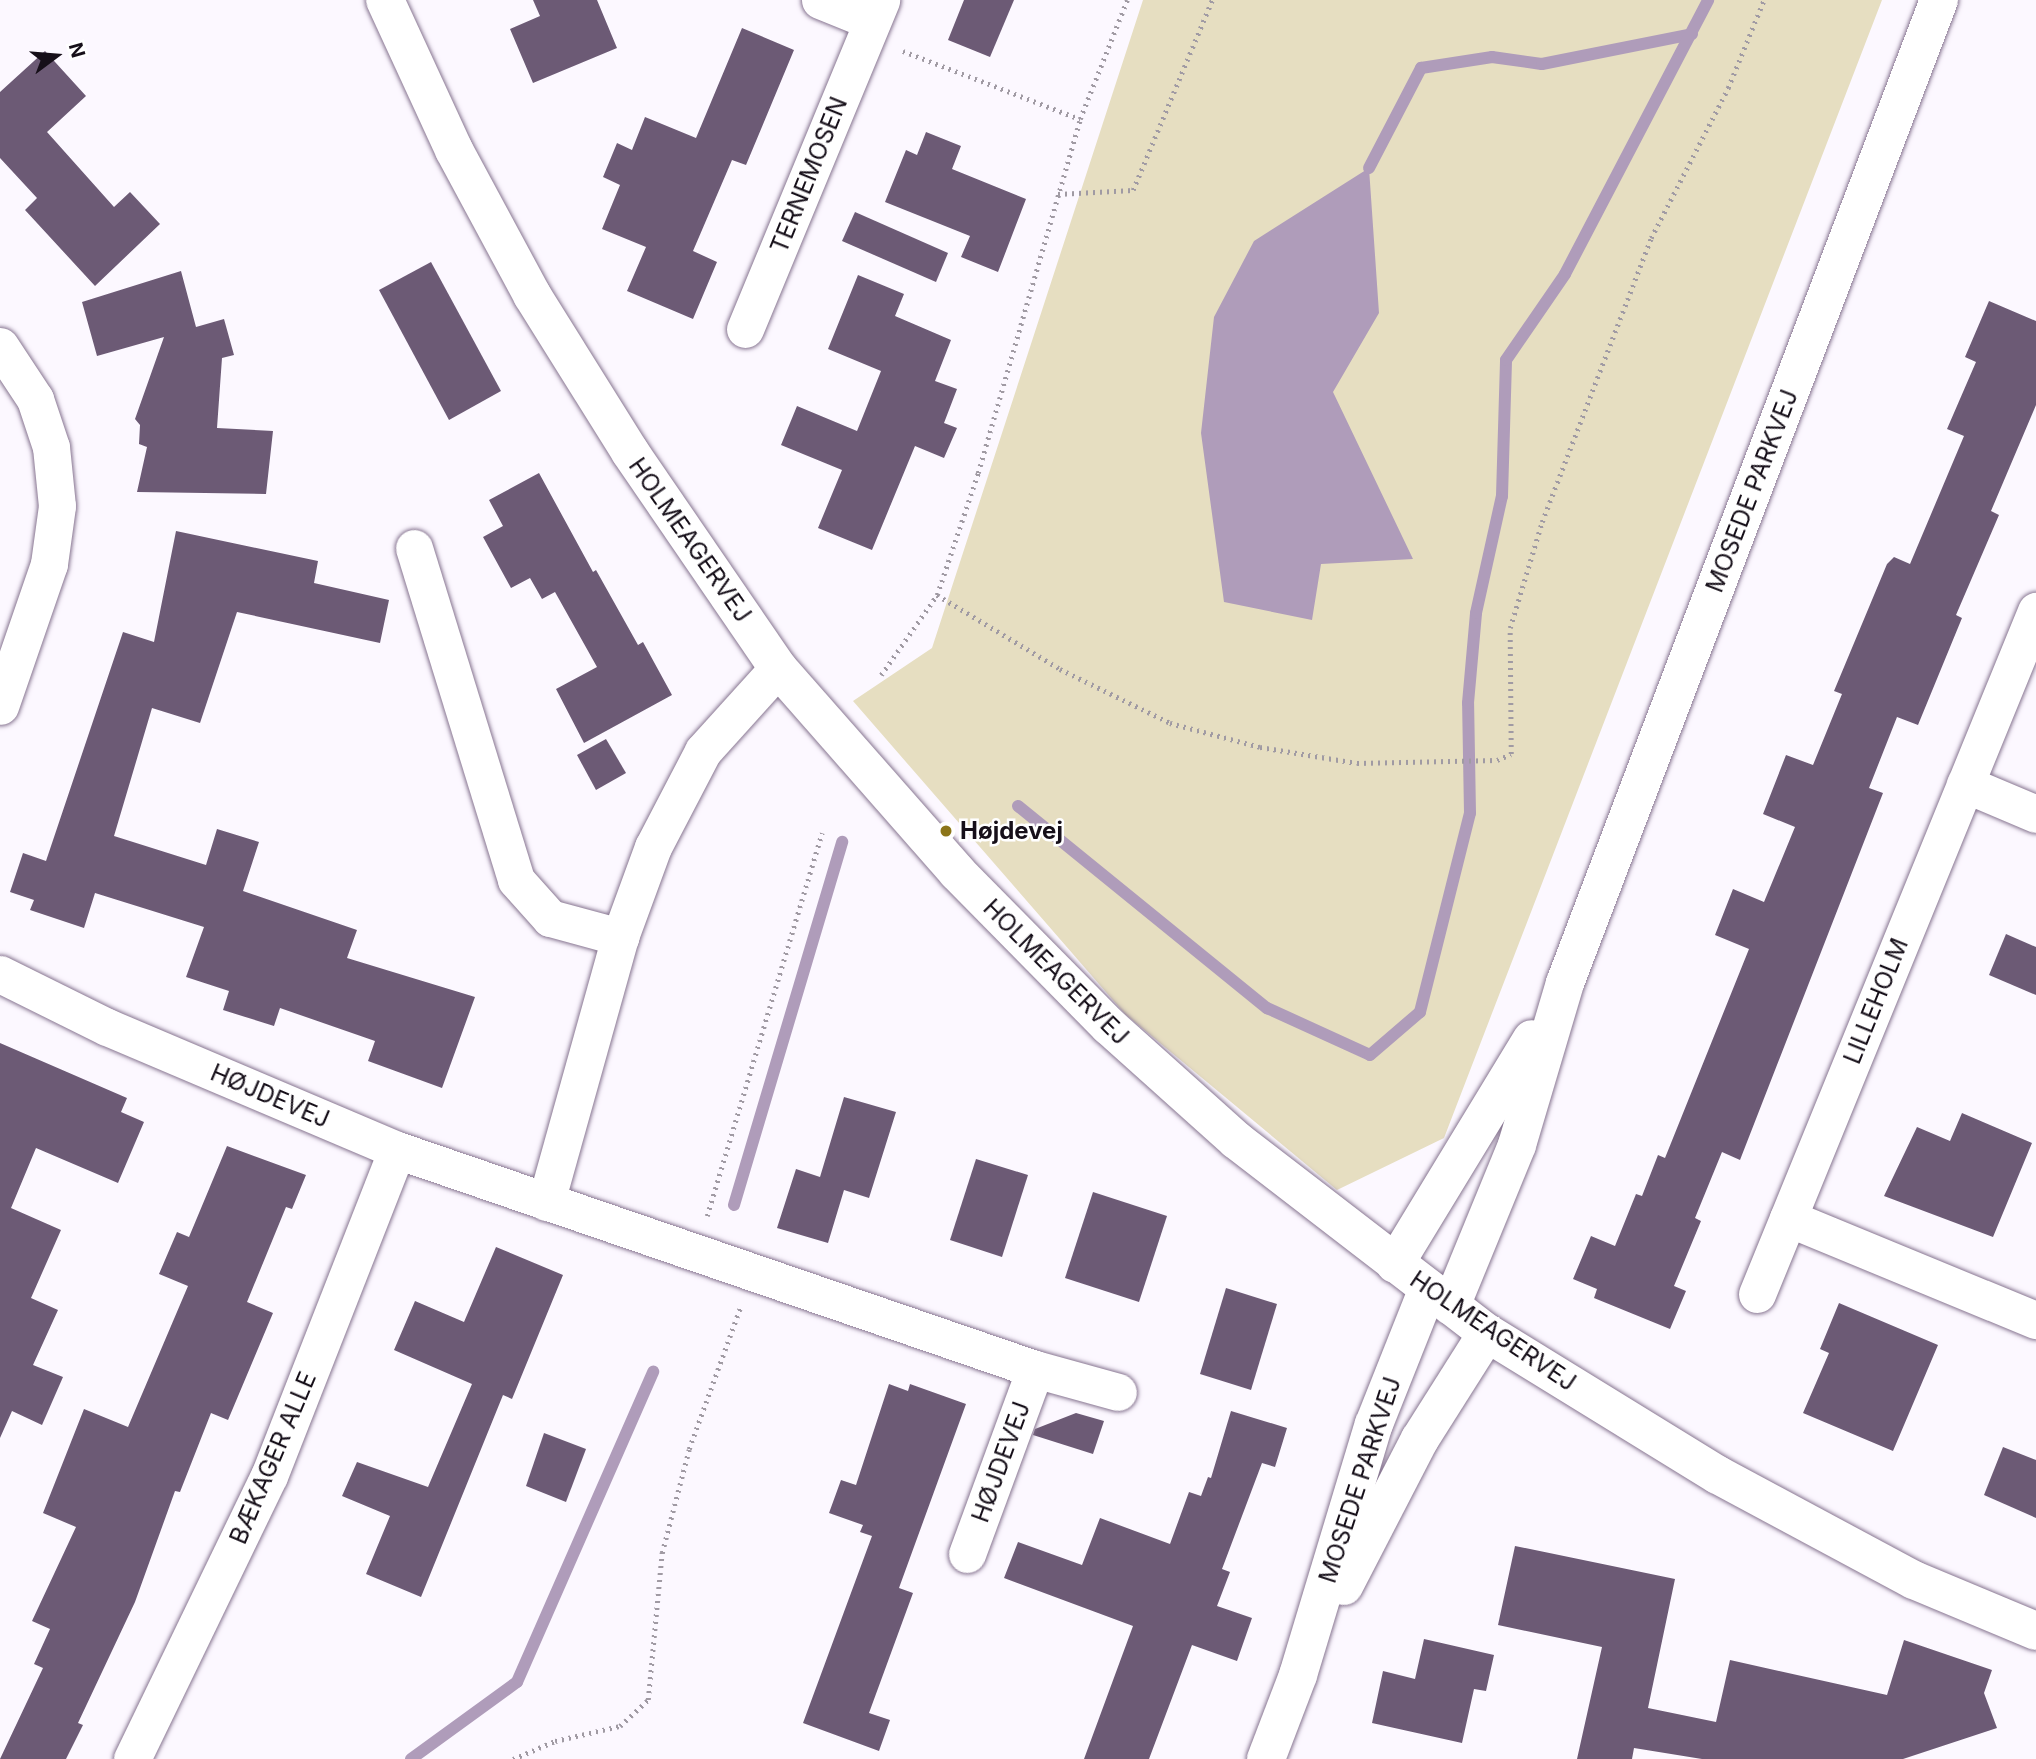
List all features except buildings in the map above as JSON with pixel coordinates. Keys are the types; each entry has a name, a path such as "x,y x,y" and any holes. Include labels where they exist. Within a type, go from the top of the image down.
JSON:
{"street":[{"name":"HOLMEAGERVEJ","path":"385,0 454,150 532,295 629,452 778,668 957,872 1109,1026 1236,1140 1487,1333 1718,1475 1914,1580 2036,1631"},
{"path":"820,0 877,10"},
{"name":"MOSEDE PARKVEJ","path":"1266,1759 1298,1675 1374,1424 1517,1145 1565,982 1939,0"},
{"name":"TERNEMOSEN","path":"746,329 877,10"},
{"path":"0,346 39,411 51,447 57,506 50,564 0,706"},
{"path":"414,548 516,880 550,918 620,937"},
{"name":"LILLEHOLM","path":"1756,1294 2036,611"},
{"path":"546,1202 620,937 653,847 704,751 778,668"},
{"path":"1965,784 2036,814"},
{"name":"HØJDEVEJ","path":"0,974 107,1027 397,1150 1035,1369 1118,1392"},
{"name":"MOSEDE PARKVEJ","path":"1395,1264 1565,982"},
{"name":"BÆKAGER ALLE","path":"132,1759 270,1476 397,1150"},
{"path":"1788,1218 2036,1320"},
{"name":"MOSEDE PARKVEJ","path":"1298,1675 1420,1439 1487,1333"},
{"name":"HØJDEVEJ","path":"967,1554 1035,1369"}],"path":[{"path":"881,675 937,596 978,472 1080,119 1127,0"},
{"path":"1058,194 1133,190 1212,0"},
{"path":"937,596 1060,669 1170,723 1260,747 1357,763 1497,760 1511,754 1510,628 1542,522 1651,238 1728,88 1764,0"},
{"path":"877,10 899,49 1080,119"},
{"path":"695,1254 822,833"},
{"path":"513,1759 555,1741 620,1726 648,1700 662,1553 689,1449 752,1274"}],"shaded area":[{"path":"1143,0 1882,0 1444,1138 1337,1190 1125,1014 853,701 932,648"},
{"path":"1369,168 1379,313 1333,392 1413,559 1321,564 1312,620 1224,602 1201,433 1214,317 1254,241"}],"waterway":[{"path":"1018,806 1267,1008 1370,1055 1420,1012 1470,813 1468,703 1476,613 1502,496 1506,360 1565,274 1708,0"},
{"path":"1369,168 1421,68 1492,57 1542,64 1692,34"},
{"path":"734,1205 842,842"},
{"path":"411,1759 517,1682 653,1372"}],"place":[{"name":"Højdevej","path":"946,831"}]}
